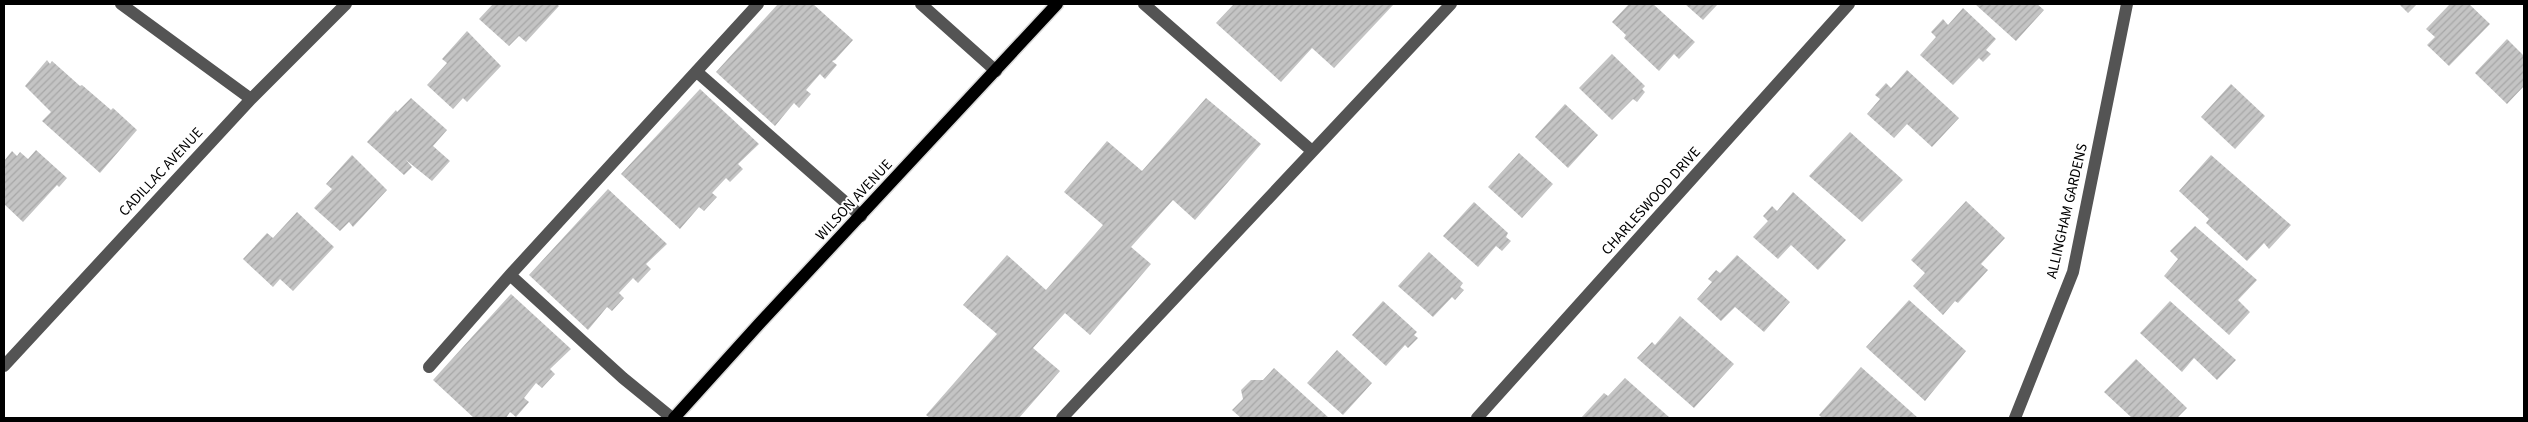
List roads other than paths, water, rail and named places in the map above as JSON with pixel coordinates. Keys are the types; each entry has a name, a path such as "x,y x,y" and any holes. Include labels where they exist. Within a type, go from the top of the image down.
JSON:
{"main road":[{"name":"WILSON AVENUE","path":"673,418 1057,4"}],"street":[{"path":"121,4 251,99"},
{"name":"CADILLAC AVENUE","path":"4,366 251,99 346,4"},
{"path":"429,368 510,275 758,4"},
{"path":"921,4 996,71"},
{"path":"1144,4 1312,152"},
{"path":"1062,418 1452,4"},
{"name":"CHARLESWOOD DRIVE","path":"1476,418 1849,4"},
{"name":"ALLINGHAM GARDENS","path":"2016,418 2073,272 2127,4"},
{"path":"697,72 861,216"},
{"path":"510,275 623,378 673,418"}]}
